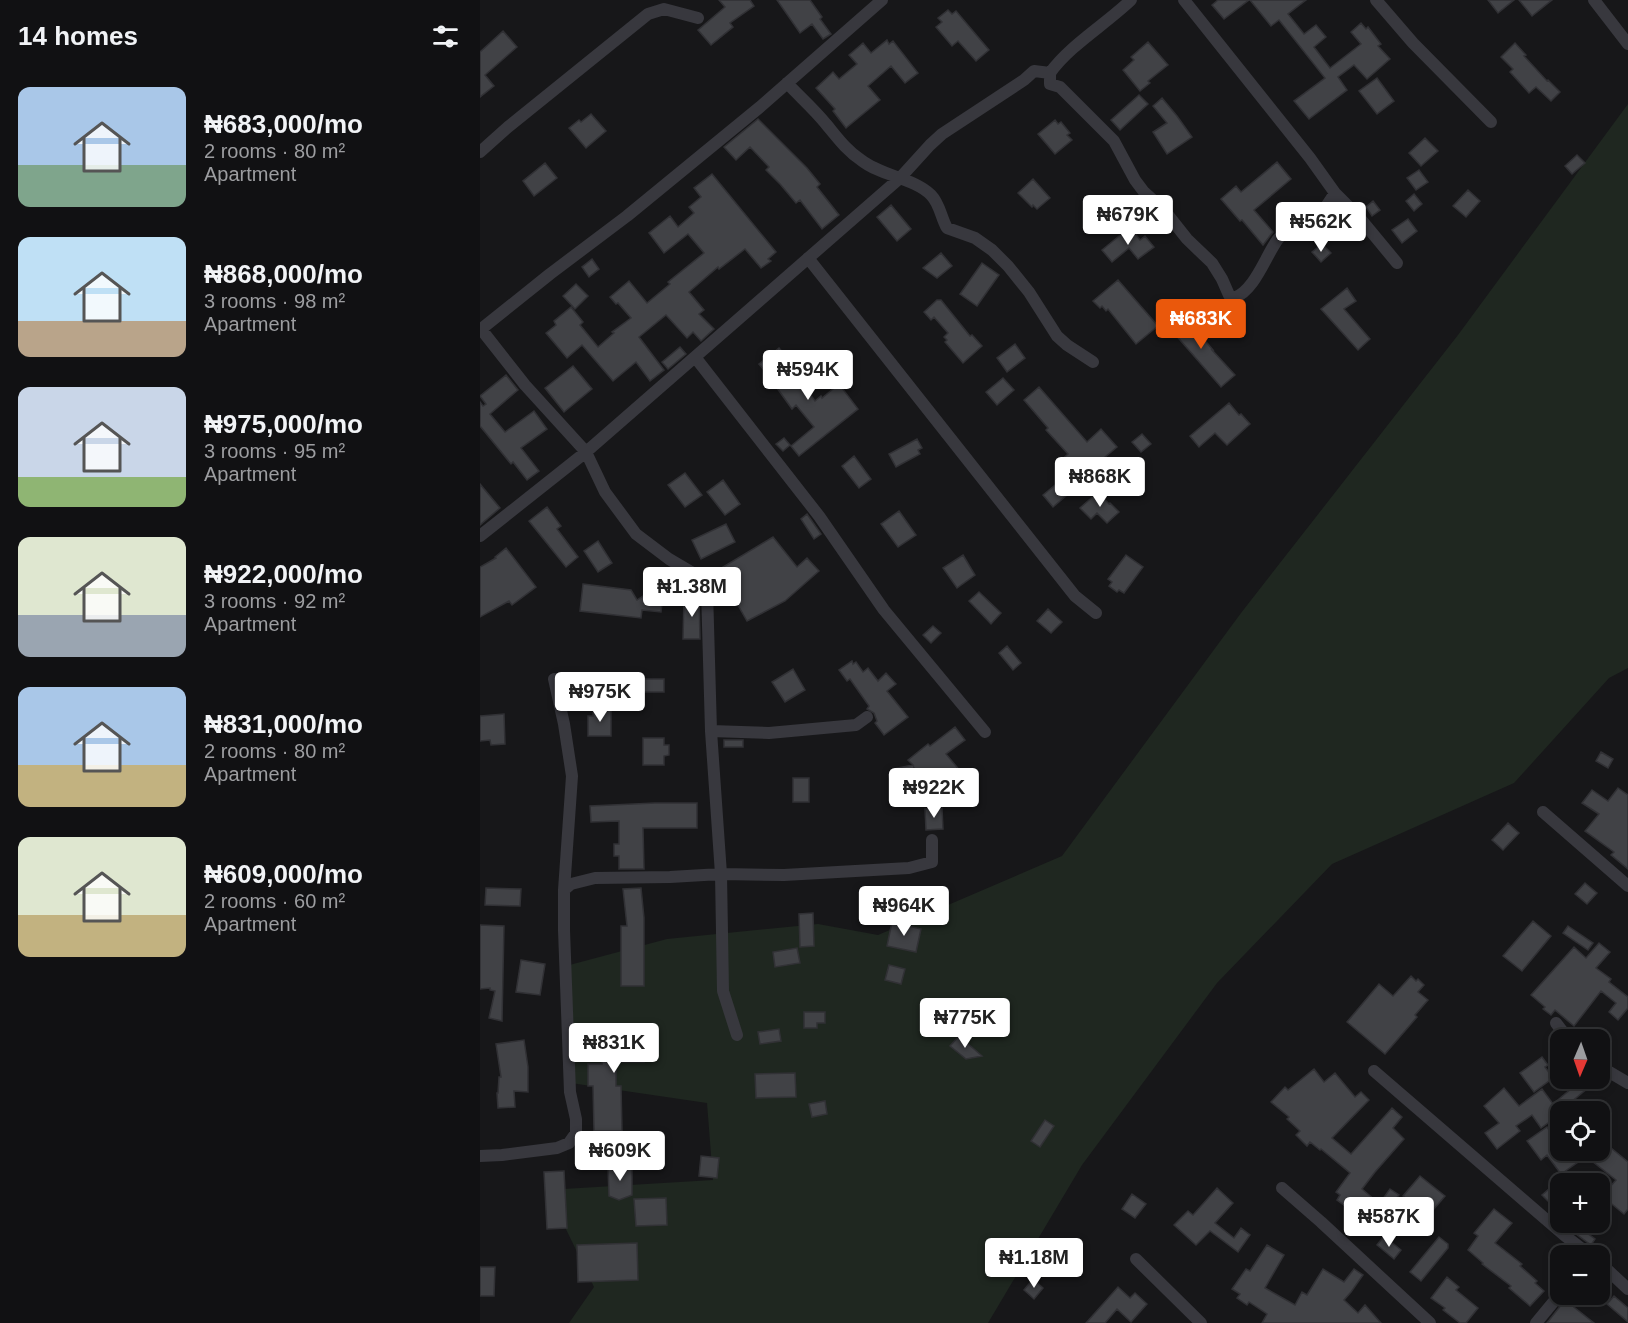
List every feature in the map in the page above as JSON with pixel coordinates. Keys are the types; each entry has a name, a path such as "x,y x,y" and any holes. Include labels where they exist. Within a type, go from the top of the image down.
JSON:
{"street":[{"path":"737,1035 723,991 721,874 711,731 707,590 691,572 669,559 636,534 605,492 586,452 480,330 627,216 787,83 882,0"},
{"path":"1131,0 1058,62 1050,73 1050,84 1060,87 1114,141 1135,180 1144,192 1164,210 1187,239 1212,263 1229,295 1234,298 1240,296 1260,273 1280,238 1318,215 1335,193"},
{"path":"1184,0 1310,158 1335,193 1397,263"},
{"path":"1376,0 1413,43 1491,122"},
{"path":"1594,0 1628,44"},
{"path":"480,152 648,14 664,9 698,18"},
{"path":"480,536 586,452 900,178 942,134 1034,71 1050,73"},
{"path":"787,83 825,123 842,145 871,167 900,178 931,195 939,207 947,228 975,238 992,250 1029,292 1058,336 1067,345 1093,362"},
{"path":"808,258 1075,596 1096,613"},
{"path":"695,357 819,516 884,610 985,732"},
{"path":"480,1156 557,1148 569,1143 576,1133 576,1119 570,1092 564,890 572,776 554,679"},
{"path":"711,731 769,733 856,725 867,717"},
{"path":"1543,812 1628,886"},
{"path":"564,890 571,884 596,878 721,874 784,875 909,868 932,862 932,840"},
{"path":"1556,1023 1561,1029"},
{"path":"1374,1071 1577,1245"},
{"path":"1610,1072 1628,1083"},
{"path":"1282,1188 1430,1323"},
{"path":"1136,1258 1201,1323"},
{"path":"1610,1272 1628,1289"},
{"path":"1536,1323 1551,1305"}],"shaded area":[{"path":"1628,104 1628,668 1609,678 1514,783 1332,864 1217,983 1082,1165 988,1323 569,1323 594,1287 547,1190 713,1180 707,1103 564,1082 562,967 667,939 818,924 878,935 1062,856 1241,613 1458,335"}],"building":[{"path":"719,0 750,0 754,6 730,23 733,27 711,45 698,30 725,7"},
{"path":"777,0 810,0 831,34 823,39 812,24 800,33"},
{"path":"1218,0 1249,0 1224,19 1212,5"},
{"path":"1250,0 1306,0 1288,14 1304,34 1316,25 1326,37 1314,47 1330,68 1361,44 1351,32 1361,23 1366,29 1368,27 1381,44 1378,46 1390,59 1367,79 1354,65 1338,77 1347,90 1309,119 1294,101 1325,78 1279,20 1271,26"},
{"path":"1488,0 1514,0 1498,13"},
{"path":"1519,0 1552,0 1532,16"},
{"path":"948,10 952,14 956,11 989,50 976,61 958,41 952,46 936,27 942,22 938,18"},
{"path":"503,31 517,47 485,75 494,86 480,97 480,52"},
{"path":"887,40 889,44 893,41 918,73 905,83 891,66 868,86 880,100 846,128 833,111 835,109 816,88 833,72 839,79 857,64 849,55 863,43 871,53"},
{"path":"1148,42 1168,65 1148,81 1150,83 1140,91 1123,70 1134,60 1131,57"},
{"path":"1515,43 1526,55 1524,56 1560,92 1551,101 1536,87 1529,93 1510,72 1513,69 1501,57"},
{"path":"1377,78 1394,101 1377,114 1359,91"},
{"path":"1139,95 1148,104 1120,130 1111,120"},
{"path":"1162,98 1192,137 1167,154 1153,132 1167,123 1153,106"},
{"path":"591,114 606,131 586,148 569,128"},
{"path":"758,119 807,168 820,184 817,187 839,215 822,229 800,200 796,203 766,170 769,167 750,147 736,160 724,147"},
{"path":"1055,120 1058,124 1061,122 1070,133 1067,135 1072,140 1055,154 1038,134"},
{"path":"1425,138 1438,151 1421,166 1409,153"},
{"path":"1577,155 1585,163 1572,174 1565,166"},
{"path":"1277,162 1291,179 1254,210 1273,232 1263,245 1221,199 1236,186 1241,192"},
{"path":"545,163 557,178 534,196 523,181"},
{"path":"1419,170 1428,182 1416,190 1407,178"},
{"path":"712,174 776,252 768,259 771,261 761,268 745,249 719,269 718,267 689,292 704,310 699,314 714,329 701,341 693,332 687,338 666,315 639,337 664,370 650,381 636,362 613,381 582,345 567,358 546,333 556,325 554,321 571,307 583,322 580,325 598,347 614,333 612,332 631,318 610,297 629,281 647,303 670,284 668,282 704,253 688,234 664,253 649,233 670,216 678,227 694,213 689,207 701,197 694,188"},
{"path":"1033,179 1050,198 1037,209 1018,193"},
{"path":"1468,190 1480,201 1466,217 1453,206"},
{"path":"1414,194 1422,204 1414,211 1406,201"},
{"path":"1373,201 1380,210 1372,216 1366,207"},
{"path":"891,205 911,229 897,241 877,217"},
{"path":"1408,219 1417,231 1402,243 1392,230"},
{"path":"1130,227 1140,240 1145,236 1154,247 1138,259 1129,248 1112,262 1102,250"},
{"path":"1322,244 1331,253 1321,262 1312,252"},
{"path":"941,253 952,266 937,278 923,268"},
{"path":"592,259 599,269 589,277 582,267"},
{"path":"982,263 999,275 977,306 960,294"},
{"path":"1118,280 1158,326 1136,344 1108,309 1106,311 1102,306 1100,308 1093,301"},
{"path":"576,284 588,296 575,309 563,296"},
{"path":"1347,288 1356,301 1344,309 1370,339 1358,350 1321,309"},
{"path":"937,300 941,300 970,336 972,335 982,346 963,363 945,342 947,340 944,337 948,333 934,317 931,320 924,312"},
{"path":"1181,313 1201,339 1203,338 1235,375 1221,387 1167,325"},
{"path":"1015,344 1025,358 1007,372 997,358"},
{"path":"680,347 686,354 668,369 662,362"},
{"path":"779,348 796,368 793,370 815,401 839,384 858,409 799,456 791,446 814,427 796,405 792,409 759,364"},
{"path":"843,355 852,364 843,371 835,362"},
{"path":"573,366 592,389 564,412 545,388"},
{"path":"506,375 518,390 490,414 505,432 534,411 547,429 521,448 539,471 527,480 480,426 480,402 483,406 486,404 480,396"},
{"path":"1003,378 1014,390 997,405 986,392"},
{"path":"1039,387 1087,442 1101,429 1117,447 1104,458 1106,462 1053,507 1043,495 1066,476 1056,465 1068,454 1046,430 1048,428 1024,400"},
{"path":"1229,403 1250,424 1227,445 1215,433 1199,447 1190,436"},
{"path":"1142,434 1151,444 1141,452 1132,442"},
{"path":"784,438 790,445 783,451 776,444"},
{"path":"917,439 922,448 918,450 920,454 896,467 889,454"},
{"path":"854,456 871,479 859,488 842,466"},
{"path":"685,473 702,495 685,507 668,485"},
{"path":"723,480 740,504 725,515 707,492"},
{"path":"480,484 500,508 480,525"},
{"path":"1098,492 1119,512 1107,523 1097,513 1091,519 1080,508"},
{"path":"547,507 561,526 557,529 578,557 566,567 529,521"},
{"path":"899,511 916,535 898,547 881,524"},
{"path":"807,514 821,534 814,539 801,519"},
{"path":"726,524 735,542 701,559 692,540"},
{"path":"773,537 797,567 807,558 819,571 785,601 747,621 718,570"},
{"path":"598,541 612,563 598,572 584,551"},
{"path":"506,548 536,587 512,605 509,601 480,617 480,567 496,558"},
{"path":"963,555 975,575 957,588 943,568"},
{"path":"1126,555 1143,567 1124,593 1119,590 1117,592 1109,586 1112,582 1108,579"},
{"path":"583,584 631,590 637,600 646,594 663,596 661,612 642,610 641,618 580,611"},
{"path":"979,592 1001,613 991,624 969,601"},
{"path":"684,597 699,597 700,639 683,639"},
{"path":"1048,609 1062,622 1051,633 1037,621"},
{"path":"933,626 941,633 931,643 923,635"},
{"path":"1007,646 1021,663 1013,670 999,653"},
{"path":"852,661 853,664 856,662 863,672 868,668 878,681 886,673 896,684 887,691 908,717 884,735 875,723 877,721 874,713 867,709 869,706 850,679 847,681 839,670"},
{"path":"793,669 805,690 785,702 772,682"},
{"path":"640,679 664,679 664,692 640,692"},
{"path":"593,709 611,709 611,736 588,736 588,716 593,716"},
{"path":"504,714 505,744 491,745 490,740 480,741 480,716"},
{"path":"955,727 965,740 946,754 961,772 959,774 967,784 944,803 914,768 918,794 893,798 889,775 898,774 897,768 913,765 908,760"},
{"path":"643,738 664,738 664,745 669,745 669,755 664,756 664,765 643,765"},
{"path":"724,740 743,740 743,747 724,747"},
{"path":"1601,752 1613,759 1608,768 1596,761"},
{"path":"793,778 809,778 809,802 793,802"},
{"path":"1618,788 1628,795 1628,869 1611,855 1614,852 1585,831 1599,814 1582,803 1592,790 1608,801"},
{"path":"697,803 697,828 643,828 644,869 619,869 619,856 614,856 614,844 619,844 619,821 591,822 590,806"},
{"path":"942,808 943,829 926,830 925,809"},
{"path":"1508,823 1519,833 1503,850 1492,840"},
{"path":"1585,883 1597,893 1587,904 1575,894"},
{"path":"486,888 521,889 520,906 485,905"},
{"path":"641,888 644,918 644,986 621,986 621,926 627,926 623,889"},
{"path":"813,913 814,946 800,947 799,914"},
{"path":"1533,921 1551,936 1522,971 1503,956"},
{"path":"892,922 921,929 916,952 887,946"},
{"path":"480,925 504,926 502,1021 489,1018 495,991 490,988 480,989"},
{"path":"1568,926 1593,943 1588,950 1563,933"},
{"path":"1599,943 1610,952 1596,968 1611,979 1609,982 1628,997 1628,1008 1618,1020 1609,1012 1616,1003 1601,991 1574,1026 1555,1010 1551,1015 1531,995 1574,947 1586,958"},
{"path":"797,948 800,963 775,967 773,952"},
{"path":"521,960 545,964 540,995 516,992"},
{"path":"889,965 905,969 901,984 885,980"},
{"path":"1411,976 1424,985 1418,992 1428,1000 1415,1015 1417,1017 1385,1054 1347,1022 1379,984 1393,996"},
{"path":"804,1012 825,1012 825,1023 817,1023 817,1028 804,1028"},
{"path":"644,1025 644,1062 616,1062 616,1086 621,1086 622,1131 594,1131 593,1086 588,1086 588,1064 602,1064 602,1047 605,1047 604,1026"},
{"path":"779,1029 781,1041 760,1044 758,1032"},
{"path":"959,1036 982,1056 966,1059 950,1046"},
{"path":"524,1040 528,1067 528,1092 514,1091 515,1107 498,1108 497,1093 499,1077 501,1077 496,1044"},
{"path":"1542,1057 1548,1065 1545,1067 1550,1074 1550,1080 1534,1092 1520,1073"},
{"path":"1314,1069 1324,1082 1335,1073 1355,1097 1361,1092 1369,1100 1332,1138 1351,1154 1392,1108 1402,1117 1393,1128 1404,1139 1362,1189 1375,1200 1358,1221 1347,1212 1349,1209 1337,1200 1340,1195 1336,1192 1350,1173 1310,1142 1307,1146 1296,1135 1300,1131 1287,1119 1289,1117 1271,1102 1285,1087 1288,1090"},
{"path":"795,1073 796,1097 756,1098 755,1074"},
{"path":"1504,1088 1519,1106 1542,1089 1551,1101 1550,1122 1541,1128 1532,1115 1516,1126 1520,1131 1497,1149 1485,1133 1499,1123 1484,1106"},
{"path":"1571,1089 1587,1089 1572,1101 1557,1101"},
{"path":"825,1101 827,1114 812,1117 809,1104"},
{"path":"1045,1120 1054,1126 1040,1147 1031,1141"},
{"path":"1547,1127 1550,1131 1550,1159 1547,1155 1541,1160 1527,1141"},
{"path":"1610,1147 1628,1162 1628,1209 1624,1214 1610,1203 1610,1187 1616,1180 1592,1161 1610,1161"},
{"path":"701,1156 719,1158 717,1178 699,1176"},
{"path":"1551,1161 1580,1161 1562,1173"},
{"path":"608,1167 632,1167 632,1195 619,1200 609,1196"},
{"path":"564,1171 567,1228 547,1229 544,1172"},
{"path":"1420,1176 1445,1196 1428,1216 1403,1196"},
{"path":"1217,1188 1233,1203 1215,1223 1234,1238 1241,1228 1250,1235 1238,1252 1210,1231 1196,1245 1174,1225 1188,1211 1193,1215"},
{"path":"1550,1188 1550,1203 1542,1195"},
{"path":"1390,1189 1399,1195 1390,1206 1382,1200"},
{"path":"1132,1194 1146,1204 1135,1218 1122,1209"},
{"path":"666,1198 667,1225 636,1226 634,1199"},
{"path":"1494,1209 1512,1223 1495,1243 1522,1264 1520,1266 1537,1281 1535,1283 1544,1291 1530,1306 1509,1288 1511,1286 1468,1250 1478,1236 1474,1233"},
{"path":"1575,1233 1587,1233 1595,1239 1591,1245"},
{"path":"1384,1236 1401,1250 1394,1259 1377,1245"},
{"path":"1439,1237 1448,1244 1448,1248 1421,1281 1410,1272"},
{"path":"637,1243 638,1280 578,1282 577,1245"},
{"path":"1267,1245 1284,1255 1265,1288 1295,1305 1302,1292 1307,1295 1323,1269 1344,1282 1354,1269 1363,1275 1344,1300 1358,1313 1365,1305 1381,1323 1262,1323 1267,1314 1249,1302 1247,1305 1237,1298 1240,1294 1232,1289 1246,1269 1250,1271"},
{"path":"480,1267 495,1267 494,1296 480,1296"},
{"path":"1447,1277 1459,1287 1456,1290 1478,1308 1466,1323 1460,1323 1431,1298"},
{"path":"1033,1279 1043,1288 1034,1299 1024,1290"},
{"path":"1118,1287 1130,1298 1135,1293 1147,1304 1131,1322 1117,1309 1105,1323 1086,1323"},
{"path":"1614,1296 1628,1308 1628,1322 1608,1305"},
{"path":"1561,1305 1571,1305 1594,1323 1547,1323"}]}
